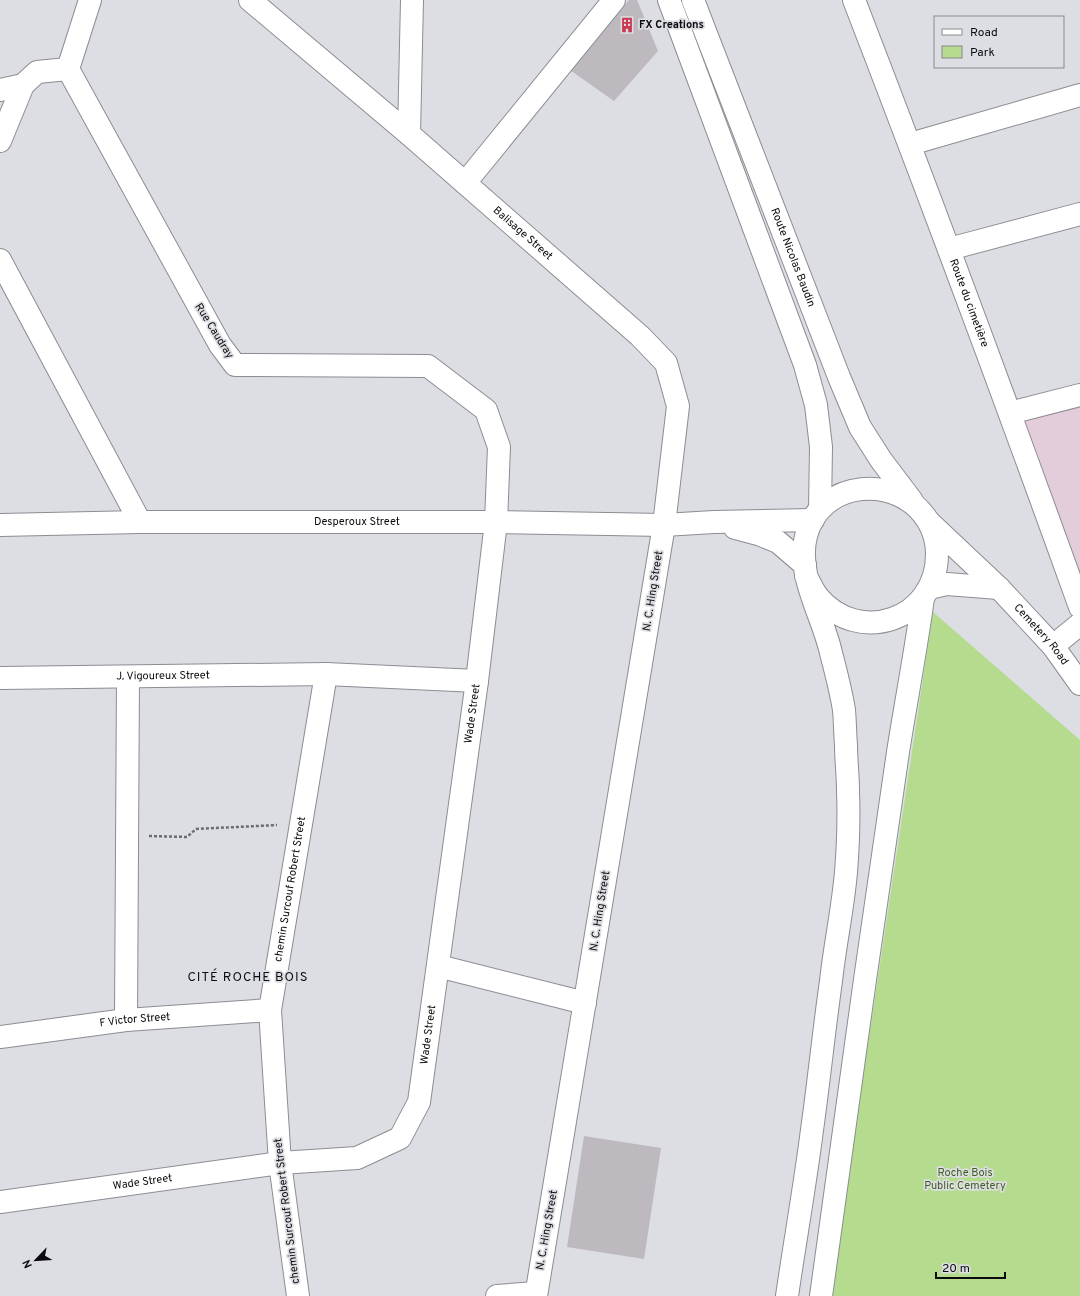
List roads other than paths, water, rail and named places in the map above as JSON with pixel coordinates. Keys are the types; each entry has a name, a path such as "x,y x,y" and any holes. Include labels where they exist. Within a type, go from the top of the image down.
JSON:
{"street":[{"path":"0,90 23,84 37,72 68,69 90,0"},
{"name":"Balisage Street","path":"250,0 409,134 640,336 666,363 678,406 664,525"},
{"path":"409,134 412,0"},
{"path":"465,183 614,0"},
{"path":"669,0 805,365 816,404 822,447 816,515"},
{"name":"Route Nicolas Baudin","path":"693,0 838,377 860,427 881,460 914,504"},
{"name":"Route du cimetière","path":"854,0 910,144 1080,607"},
{"name":"Rue Caudray","path":"68,69 220,345 235,365 428,366 486,410 499,447 496,522"},
{"path":"0,141 23,84"},
{"path":"910,144 1080,95"},
{"path":"949,249 1080,214"},
{"path":"0,260 140,522"},
{"path":"1010,413 1080,395"},
{"path":"787,1296 812,1130 847,857 848,791 844,709 831,650 806,571 803,555 806,534 816,515 832,500 851,490 872,488 894,492 914,504 929,522 937,544 937,567 926,593 897,757 820,1296"},
{"name":"Desperoux Street","path":"0,525 140,522 496,522 664,525 816,515"},
{"name":"Wade Street","path":"0,1202 280,1163 358,1158 400,1138 419,1102 477,681 496,522"},
{"path":"714,522 761,535 778,542 806,571 816,595 832,610 851,620 873,623 896,618 915,606 926,593 947,584 999,588"},
{"name":"Cemetery Road","path":"929,522 999,588 1053,646 1080,684"},
{"name":"N. C. Hing Street","path":"536,1294 664,525"},
{"path":"1053,646 1080,624"},
{"name":"J. Vigoureux Street","path":"0,678 326,674 477,681"},
{"name":"chemin Surcouf Robert Street","path":"298,1296 280,1163 270,1010 326,674"},
{"path":"126,1020 128,677"},
{"path":"438,966 585,1004"},
{"name":"F Victor Street","path":"0,1037 126,1020 270,1010"},
{"path":"497,1296 536,1294"}],"place":[{"name":"FX Creations","path":"627,25"}],"district":[{"name":"CITÉ ROCHE BOIS","path":"248,978"}],"park label":[{"name":"Roche Bois Public Cemetery","path":"965,1179"}]}
